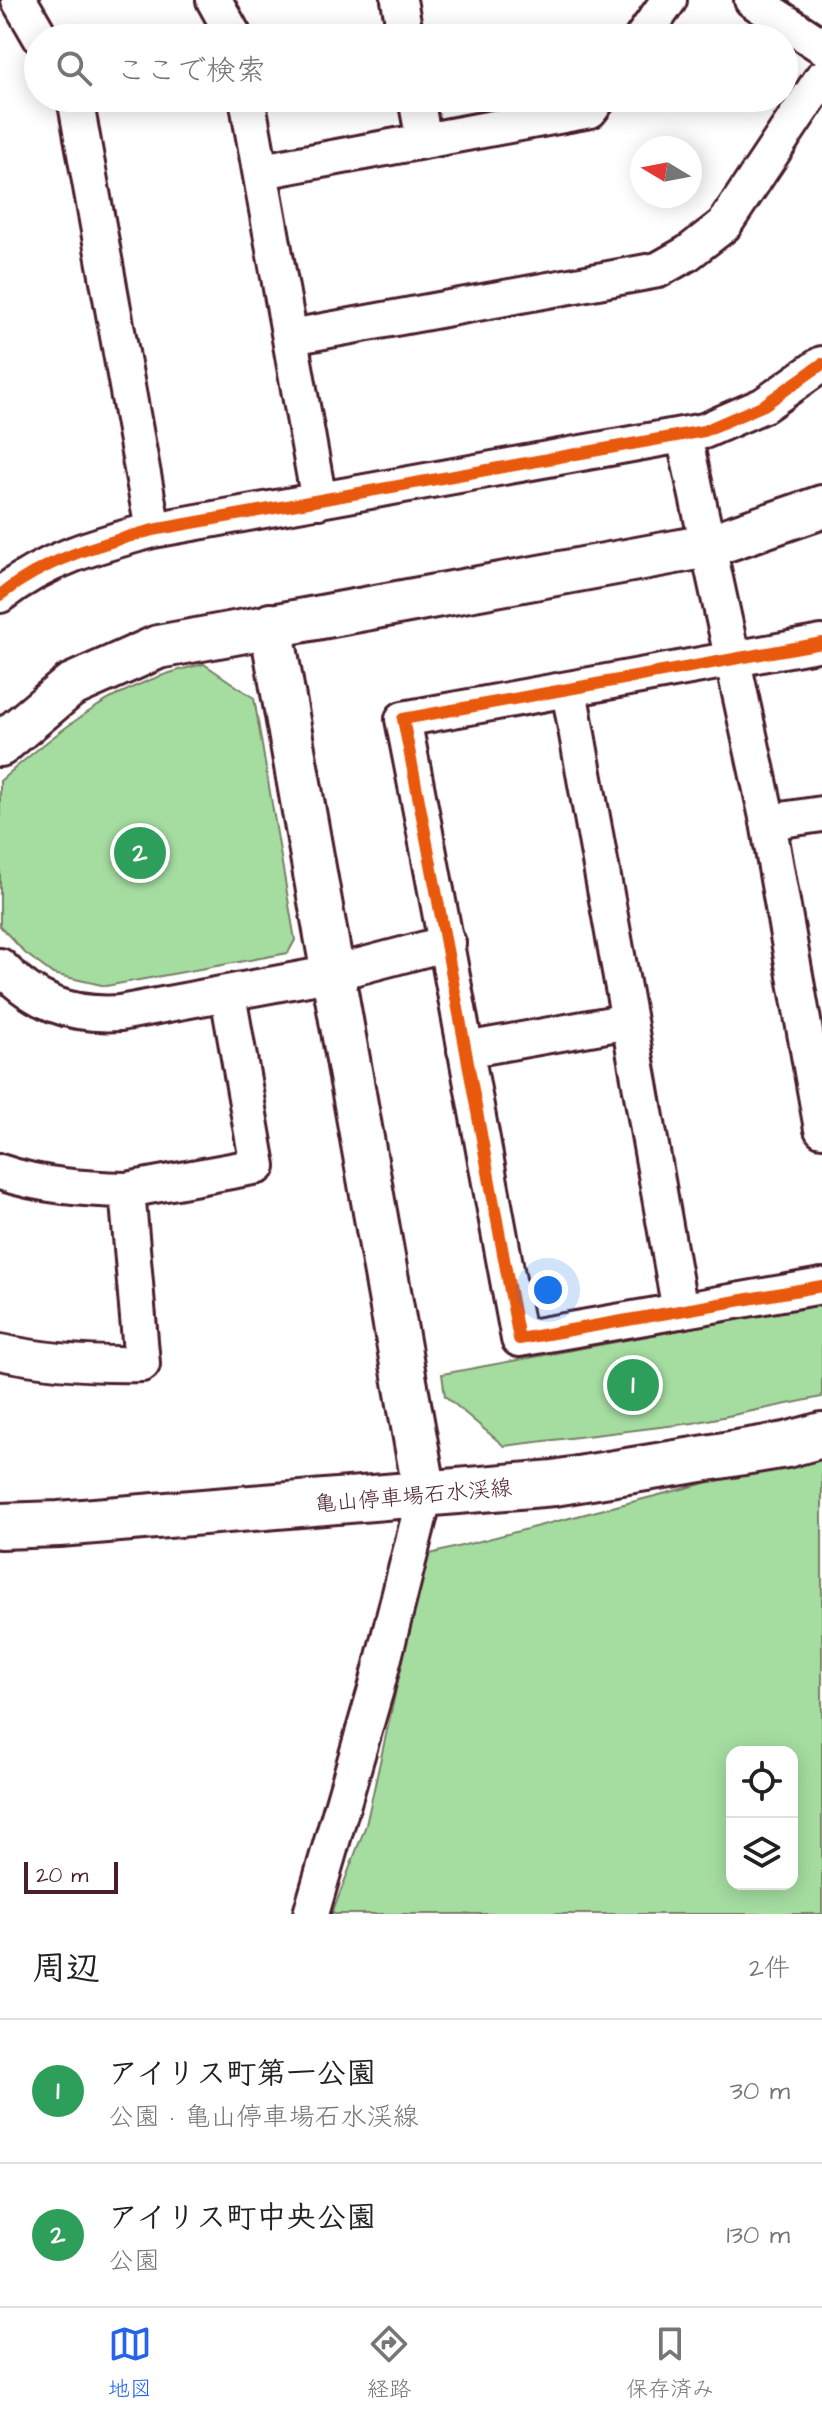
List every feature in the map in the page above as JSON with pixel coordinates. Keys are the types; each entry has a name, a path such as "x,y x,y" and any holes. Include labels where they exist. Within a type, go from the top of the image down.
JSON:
{"main road":[{"name":"亀山停車場石水渓線","path":"0,1526 59,1524 554,1483 786,1445 822,1435"}],"street":[{"path":"19,0 33,24"},
{"path":"214,0 227,24"},
{"path":"399,0 403,24"},
{"path":"652,24 669,0"},
{"path":"752,0 789,24"},
{"path":"798,30 822,46"},
{"path":"291,337 658,270 688,253 724,225 822,78"},
{"path":"78,112 153,530"},
{"path":"250,112 319,501"},
{"path":"419,112 424,141"},
{"path":"262,171 579,112"},
{"path":"0,595 20,579 77,551 153,530 704,431 764,405 822,364"},
{"path":"684,436 768,822 822,1129"},
{"path":"0,745 70,686 158,647 708,546 822,507"},
{"path":"271,625 425,1494 376,1689 311,1914"},
{"path":"822,643 403,719 448,943 519,1339 822,1286"},
{"path":"569,690 680,1311"},
{"path":"768,822 822,814"},
{"path":"0,966 18,985 39,999 59,1007 99,1014 120,1013 334,973 448,943"},
{"path":"0,1172 56,1186 127,1190 258,1166 228,995"},
{"path":"465,1050 629,1021"},
{"path":"0,1352 27,1358 104,1365 142,1364 127,1190"}],"green space":[{"path":"204,664 254,698 295,940 288,953 106,986 53,974 25,953 0,926 0,781 94,708 146,682"},
{"path":"822,1304 822,1397 693,1423 504,1446 445,1396 442,1374"},
{"path":"822,1453 822,1914 332,1914 366,1825 426,1555"}],"cycle path":[{"path":"0,595 17,582 54,563 153,530 704,431 764,405 822,364"},
{"path":"822,643 403,719 519,1339 822,1286"}],"place":[{"name":"アイリス町中央公園","path":"140,853"},
{"name":"アイリス町第一公園","path":"633,1385"}]}
